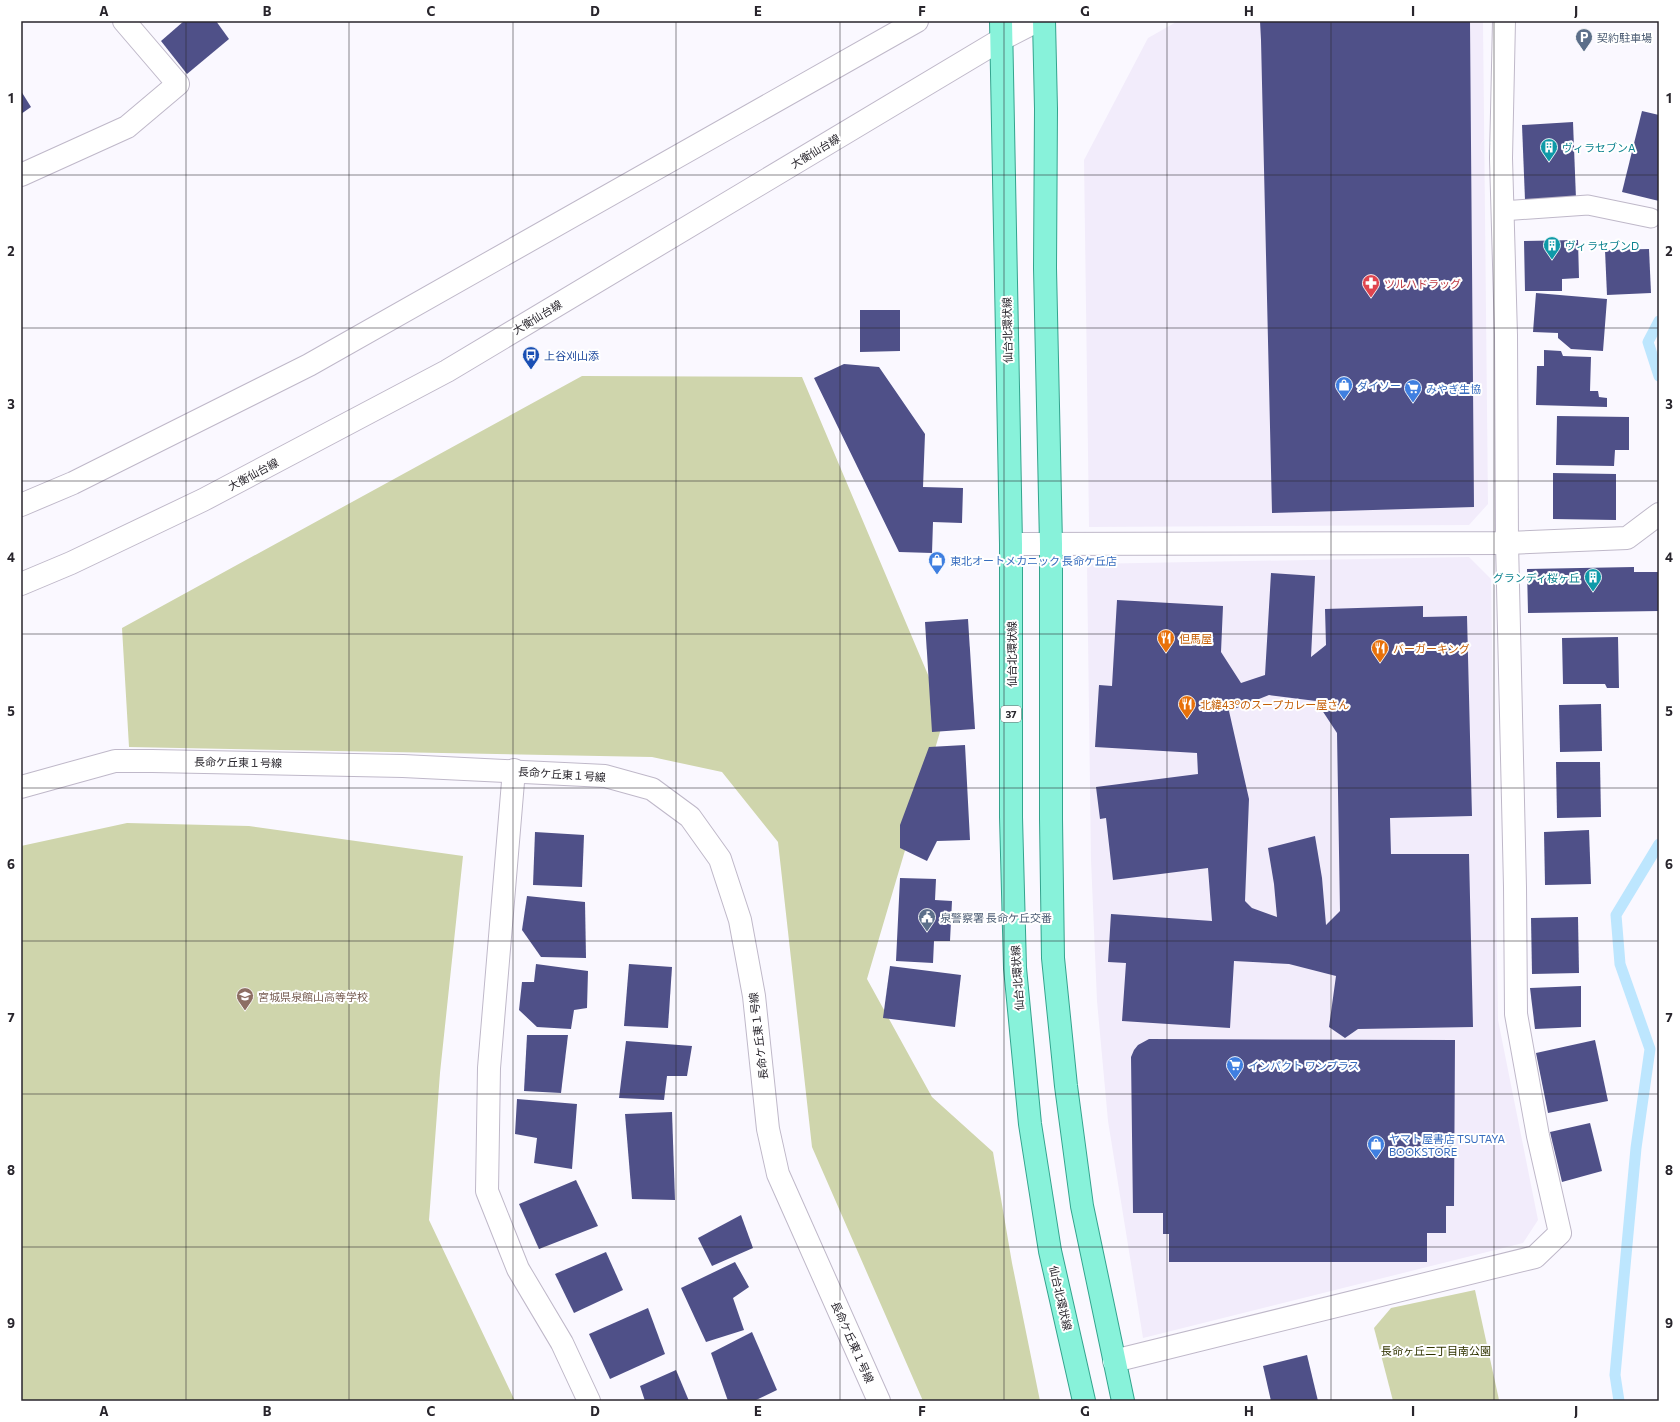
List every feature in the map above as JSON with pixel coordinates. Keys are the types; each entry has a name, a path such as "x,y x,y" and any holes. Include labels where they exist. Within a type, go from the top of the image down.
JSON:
{"main road":[{"path":"1044,21 1046,110 1045,268 1051,544 1051,819 1053,958 1066,1086 1082,1206 1123,1401"},
{"name":"仙台北環状線","path":"1002,30 1011,544 1011,817 1015,968 1030,1124 1050,1251 1084,1401"}],"street":[{"path":"21,175 127,127 178,84 124,21"},
{"path":"21,505 73,483 309,365 917,21"},
{"name":"大衡仙台線","path":"21,584 71,563 203,500 447,371 1002,30 1037,21"},
{"path":"1114,1361 1535,1256 1560,1234 1538,1136 1516,1014 1515,871 1507,544 1506,335 1501,158 1504,21"},
{"path":"1011,544 1507,544 1628,538 1659,514"},
{"name":"長命ケ丘東１号線","path":"21,787 115,761 152,760 514,770 605,776 652,789 690,817 720,859 741,928 754,996 768,1129 778,1174 880,1401"},
{"path":"514,770 489,1068 486,1191 518,1269 562,1343 589,1401"}],"lane":[{"path":"1502,211 1588,205 1651,218"}],"shaded area":[{"path":"1178,21 1483,21 1488,504 1469,525 1089,527 1084,160 1148,38"},
{"path":"1469,557 1491,579 1498,1020 1538,1220 1523,1243 1143,1338 1108,1121 1097,1001 1091,860 1087,564"}],"green space":[{"path":"582,376 802,377 945,715 867,979 932,1097 993,1152 1012,1263 1040,1401 923,1401 812,1147 778,842 722,772 652,757 129,747 122,628"},
{"name":"宮城県泉館山高等学校","path":"127,823 249,826 463,856 440,1073 429,1220 515,1401 21,1401 21,846"},
{"name":"長命ヶ丘二丁目南公園","path":"1475,1290 1499,1400 1393,1401 1374,1328 1391,1308"}],"building":[{"path":"184,21 216,21 229,39 187,74 161,41"},
{"path":"1260,21 1470,21 1474,507 1272,513"},
{"path":"21,91 31,107 21,114"},
{"path":"1642,111 1659,115 1659,201 1622,192"},
{"name":"ヴィラセブンA","path":"1573,122 1576,199 1525,200 1522,125"},
{"name":"ヴィラセブンD","path":"1578,240 1579,278 1562,279 1562,291 1525,291 1524,241"},
{"path":"1649,249 1651,293 1607,295 1605,250"},
{"path":"1536,293 1607,299 1603,351 1571,349 1558,338 1558,333 1533,332"},
{"path":"860,310 900,310 900,351 860,352"},
{"path":"1544,350 1561,351 1563,356 1591,357 1590,391 1598,391 1599,397 1607,398 1607,407 1536,405 1537,366 1544,366"},
{"path":"844,364 879,367 925,434 923,487 963,488 962,523 933,522 932,553 899,552 814,378"},
{"path":"1557,416 1629,417 1629,450 1615,450 1614,466 1556,465"},
{"path":"1553,473 1616,474 1616,520 1553,519"},
{"name":"グランディ桜ヶ丘","path":"1634,567 1634,572 1659,572 1659,611 1528,613 1527,569"},
{"path":"1271,573 1315,576 1311,657 1326,645 1325,609 1423,606 1423,617 1467,616 1472,816 1390,818 1391,854 1469,854 1473,1027 1358,1029 1345,1038 1329,1027 1336,976 1289,964 1234,961 1230,1028 1122,1021 1126,963 1108,962 1111,914 1212,921 1208,868 1113,880 1106,818 1100,819 1096,787 1198,774 1197,753 1095,747 1099,685 1112,686 1117,600 1223,606 1221,652 1241,683 1265,675","holes":["1269,695 1316,701 1337,733 1340,911 1326,925 1322,878 1315,836 1268,848 1274,884 1277,917 1252,908 1245,901 1249,799 1229,711"]},
{"path":"968,619 975,729 932,732 925,622"},
{"path":"1618,637 1619,688 1607,688 1605,684 1563,684 1562,638"},
{"path":"1601,704 1602,751 1560,752 1559,705"},
{"path":"965,745 970,840 937,841 927,861 900,848 900,825 929,747"},
{"path":"1556,762 1600,762 1601,817 1557,818"},
{"path":"1589,830 1591,884 1545,885 1544,832"},
{"path":"535,832 584,835 582,887 533,885"},
{"path":"900,878 936,879 935,900 952,901 950,941 934,941 933,963 896,961"},
{"path":"527,896 585,902 586,958 541,957 522,930"},
{"path":"1578,917 1579,973 1532,974 1531,918"},
{"path":"536,964 588,971 587,1008 574,1010 571,1029 537,1027 519,1010 522,982 534,982"},
{"path":"629,964 672,967 668,1028 624,1026"},
{"path":"890,966 961,975 955,1027 883,1018"},
{"path":"1581,986 1581,1027 1535,1029 1530,988"},
{"path":"527,1035 568,1035 561,1093 524,1091"},
{"path":"1149,1039 1455,1040 1454,1206 1446,1206 1446,1233 1427,1233 1427,1262 1169,1262 1169,1234 1163,1234 1163,1213 1133,1213 1131,1057 1138,1045"},
{"path":"1595,1040 1608,1101 1548,1113 1536,1053"},
{"path":"626,1041 692,1046 687,1076 667,1076 664,1100 619,1098"},
{"path":"517,1099 577,1104 572,1169 534,1163 537,1138 515,1134"},
{"path":"672,1112 675,1200 632,1199 625,1114"},
{"path":"1590,1123 1602,1171 1562,1182 1550,1132"},
{"path":"576,1180 598,1226 539,1249 519,1204"},
{"path":"741,1215 753,1248 712,1266 698,1238"},
{"path":"606,1252 623,1290 574,1313 555,1274"},
{"path":"735,1262 749,1287 733,1298 744,1330 706,1342 681,1288"},
{"path":"648,1308 665,1354 610,1379 589,1334"},
{"path":"752,1332 777,1390 754,1401 728,1401 711,1353"},
{"path":"1307,1355 1318,1401 1271,1401 1263,1366"},
{"path":"676,1370 689,1401 645,1401 640,1386"}],"waterway":[{"path":"1659,321 1648,342 1659,376"},
{"path":"1619,1401 1615,1375 1636,1148 1650,1049 1620,964 1616,915 1659,844"}],"place":[{"name":"契約駐車場","path":"1584,52"},
{"name":"ヴィラセブンA","path":"1549,162"},
{"name":"ヴィラセブンD","path":"1552,260"},
{"name":"ツルハドラッグ","path":"1371,298"},
{"name":"上谷刈山添","path":"531,370"},
{"name":"ダイソー","path":"1344,400"},
{"name":"みやぎ生協","path":"1413,403"},
{"name":"東北オートメカニック 長命ケ丘店","path":"937,575"},
{"name":"グランディ桜ヶ丘","path":"1593,592"},
{"name":"但馬屋","path":"1166,653"},
{"name":"バーガーキング","path":"1380,663"},
{"name":"北緯43°のスープカレー屋さん","path":"1187,719"},
{"name":"泉警察署 長命ケ丘交番","path":"927,932"},
{"name":"宮城県泉館山高等学校","path":"245,1011"},
{"name":"インパクト ワンプラス","path":"1235,1080"},
{"name":"ヤマト屋書店 TSUTAYA BOOKSTORE","path":"1376,1159"}]}
